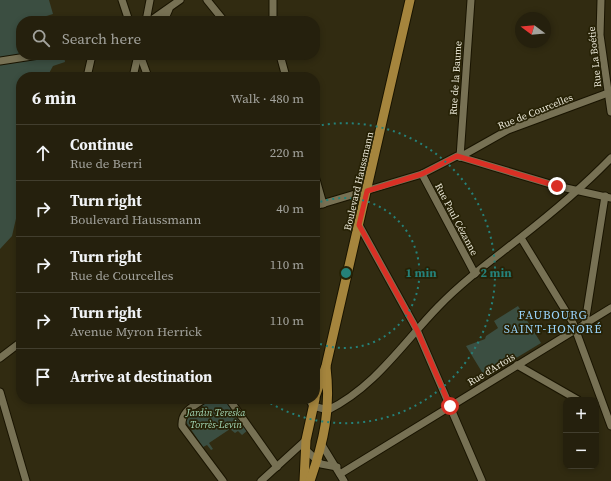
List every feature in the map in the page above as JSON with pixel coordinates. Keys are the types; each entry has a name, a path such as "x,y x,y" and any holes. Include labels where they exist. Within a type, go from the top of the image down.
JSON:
{"main road":[{"name":"Boulevard Haussmann","path":"320,382 326,366 410,0"},
{"name":"Boulevard Haussmann","path":"310,481 322,445 328,410 329,394 326,366"},
{"name":"Boulevard Haussmann","path":"304,481 306,445 312,404"}],"street":[{"path":"122,0 127,16"},
{"path":"147,16 150,0"},
{"path":"156,16 162,11 169,9 180,0"},
{"path":"207,0 220,16"},
{"path":"273,0 273,16"},
{"name":"Rue de la Baume","path":"460,157 471,0"},
{"name":"Rue La Boétie","path":"601,0 600,35 611,112"},
{"path":"166,16 169,9"},
{"path":"0,61 16,59"},
{"path":"88,72 91,60"},
{"path":"132,60 133,72"},
{"path":"134,72 138,60"},
{"path":"141,60 146,72"},
{"path":"281,60 285,72"},
{"name":"Rue de Courcelles","path":"320,205 422,174 454,156 460,157 508,130 608,93"},
{"path":"460,157 578,191 608,197 585,323"},
{"path":"319,404 328,410 365,386 388,364 438,306 475,274 578,191 611,158"},
{"name":"Rue Paul Cézanne","path":"422,174 475,274"},
{"path":"320,194 323,204"},
{"path":"359,225 417,330 482,481"},
{"path":"521,238 575,329 600,406 611,426"},
{"name":"Rue d'Artois","path":"339,471 450,406 611,308"},
{"path":"0,358 16,346"},
{"path":"517,365 573,397"},
{"path":"0,392 26,481"},
{"path":"197,404 185,413 182,420 182,426 223,481"},
{"path":"233,404 277,467"},
{"path":"261,481 306,445 317,461 339,471"},
{"path":"322,445 344,481"}],"green space":[{"path":"0,0 49,0 53,14 46,16 16,16 16,60 65,60 65,62 53,66 50,72 16,72 16,219 12,236 0,249"},
{"path":"518,306 541,343 485,377 466,346 485,339 486,336 498,328 494,321"},
{"name":"Jardin Tereska Torrès-Levin","path":"229,404 248,430 242,435 238,431 235,433 230,429 209,443 213,449 211,450 207,445 203,447 186,422 186,415 189,413 191,415 203,407 202,405"}],"district":[{"name":"FAUBOURG SAINT-HONORÉ","path":"553,322"}],"route":[{"path":"450,406 417,330 359,225 367,191 422,174 454,156 557,186"}]}
